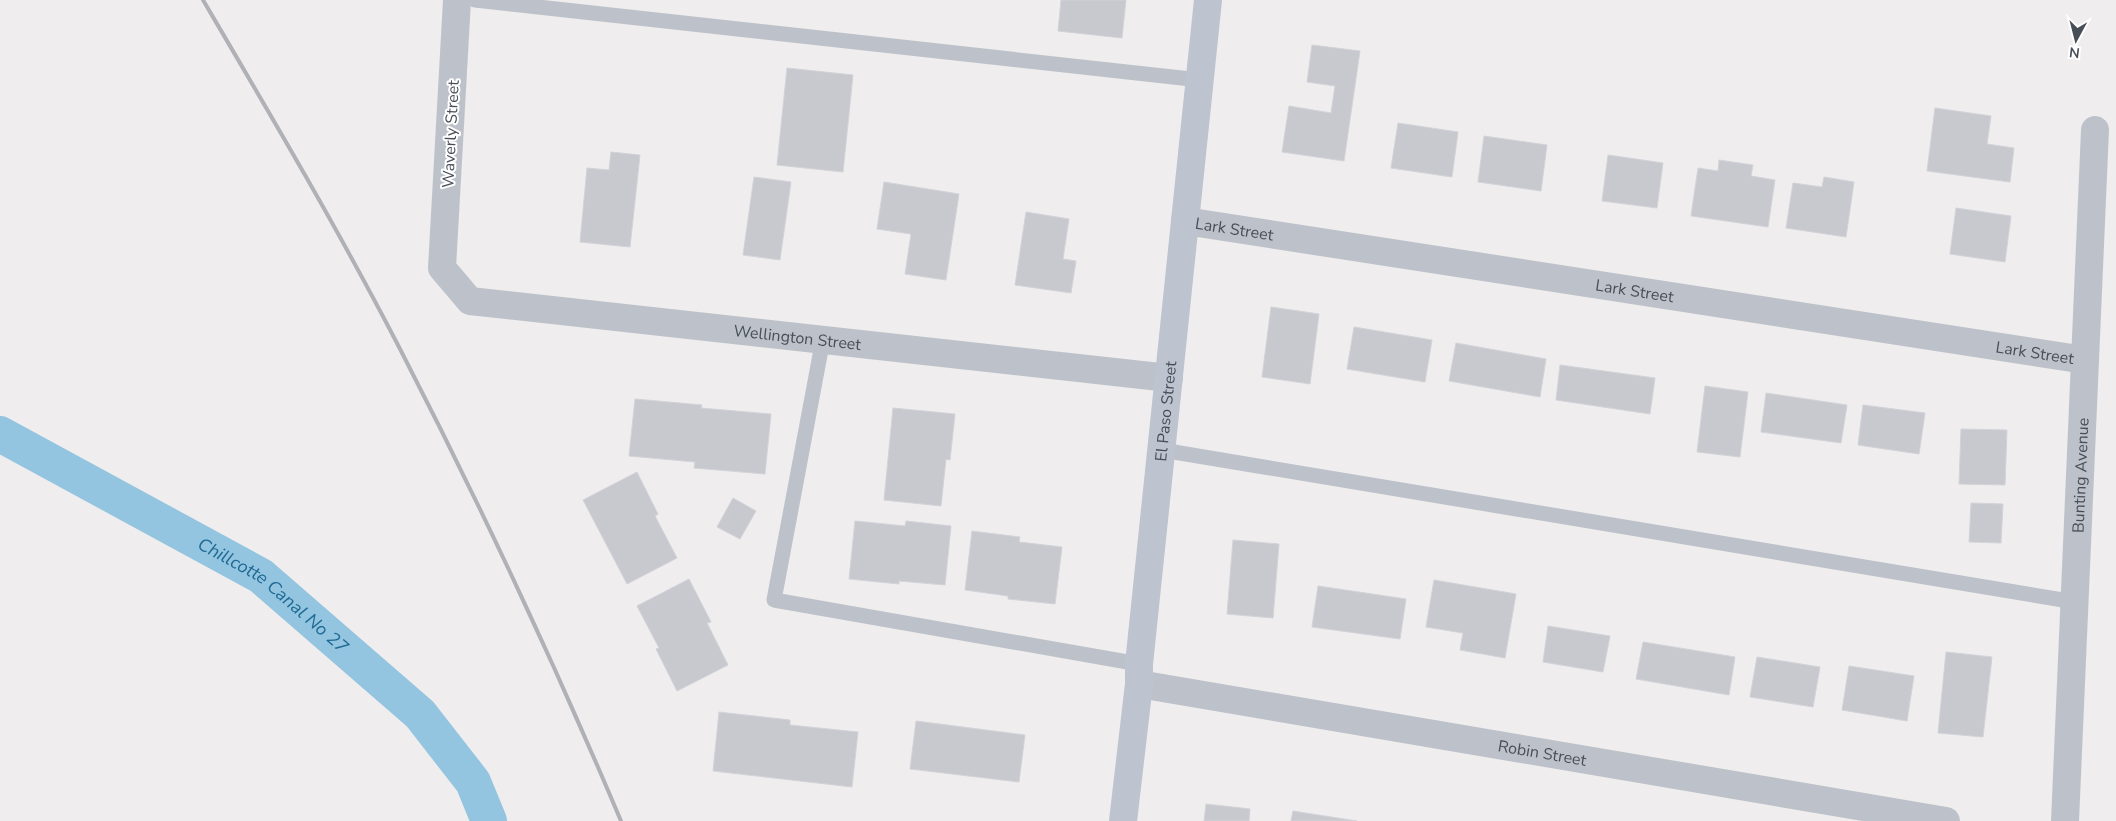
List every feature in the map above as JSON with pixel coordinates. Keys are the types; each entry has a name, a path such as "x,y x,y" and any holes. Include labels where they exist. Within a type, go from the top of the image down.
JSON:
{"main road":[{"name":"El Paso Street","path":"1123,821 1208,0"}],"street":[{"name":"Waverly Street","path":"442,268 457,0"},
{"name":"Bunting Avenue","path":"2065,821 2096,130"},
{"name":"Lark Street","path":"1185,221 2086,360"},
{"name":"Wellington Street","path":"442,268 470,301 1169,378"},
{"name":"Robin Street","path":"1139,674 1946,821"}],"lane":[{"path":"476,0 1200,80"},
{"path":"823,340 774,600 1139,674"},
{"path":"1162,450 2075,602"}],"building":[{"path":"1061,0 1126,0 1122,38 1058,31"},
{"path":"1312,45 1360,51 1344,161 1282,152 1289,106 1331,113 1335,86 1307,82"},
{"path":"787,68 853,75 843,172 777,165"},
{"path":"1935,108 1991,116 1987,144 2014,148 2010,182 1927,171"},
{"path":"1398,123 1458,132 1452,177 1391,168"},
{"path":"1484,136 1547,145 1541,191 1478,182"},
{"path":"611,152 640,155 630,247 580,242 587,168 609,170"},
{"path":"1608,155 1663,163 1657,208 1602,201"},
{"path":"1719,160 1753,165 1751,176 1775,180 1768,227 1691,216 1698,168 1718,171"},
{"path":"754,177 791,182 780,260 743,255"},
{"path":"1824,177 1854,182 1846,237 1786,228 1793,183 1822,187"},
{"path":"884,182 959,194 946,280 905,274 911,234 877,229"},
{"path":"1956,208 2011,216 2005,262 1950,254"},
{"path":"1026,212 1069,219 1063,259 1076,261 1071,293 1015,285"},
{"path":"1271,307 1319,314 1310,384 1262,377"},
{"path":"1354,327 1432,340 1425,382 1347,369"},
{"path":"1456,343 1546,359 1540,397 1449,381"},
{"path":"1560,365 1655,378 1650,414 1556,400"},
{"path":"1705,386 1748,392 1740,457 1697,452"},
{"path":"1766,393 1847,405 1841,443 1761,432"},
{"path":"635,399 702,405 701,408 771,414 765,474 694,468 695,462 629,456"},
{"path":"1863,405 1925,413 1919,454 1858,445"},
{"path":"893,408 955,414 950,460 946,459 941,506 884,500"},
{"path":"1961,429 2007,430 2005,485 1959,484"},
{"path":"637,472 658,514 655,516 677,558 627,584 583,500"},
{"path":"733,498 756,511 740,539 717,527"},
{"path":"1971,503 2003,504 2001,543 1969,542"},
{"path":"855,521 905,526 906,521 951,526 945,585 899,581 899,584 849,579"},
{"path":"972,531 1020,537 1019,542 1062,547 1055,604 1008,599 1008,596 965,590"},
{"path":"1233,540 1279,544 1273,618 1227,614"},
{"path":"689,579 711,622 707,623 728,665 677,691 656,649 659,648 637,606"},
{"path":"1434,580 1516,594 1505,658 1460,650 1463,633 1426,627"},
{"path":"1318,586 1406,599 1400,639 1312,627"},
{"path":"1548,626 1610,636 1603,672 1543,662"},
{"path":"1643,642 1735,657 1729,695 1636,679"},
{"path":"1946,652 1992,657 1983,737 1938,733"},
{"path":"1757,657 1820,667 1813,707 1750,697"},
{"path":"1849,666 1914,676 1907,721 1842,710"},
{"path":"719,712 790,720 790,725 858,732 852,787 713,771"},
{"path":"916,721 1025,735 1019,782 910,769"},
{"path":"1206,804 1250,809 1249,821 1204,821"},
{"path":"1293,811 1357,821 1291,821"}],"waterway":[{"name":"Chillcotte Canal No 27","path":"0,434 261,576 420,714 473,782 489,821"}],"railway":[{"path":"203,0 328,215 429,405 569,701 621,821"}]}
